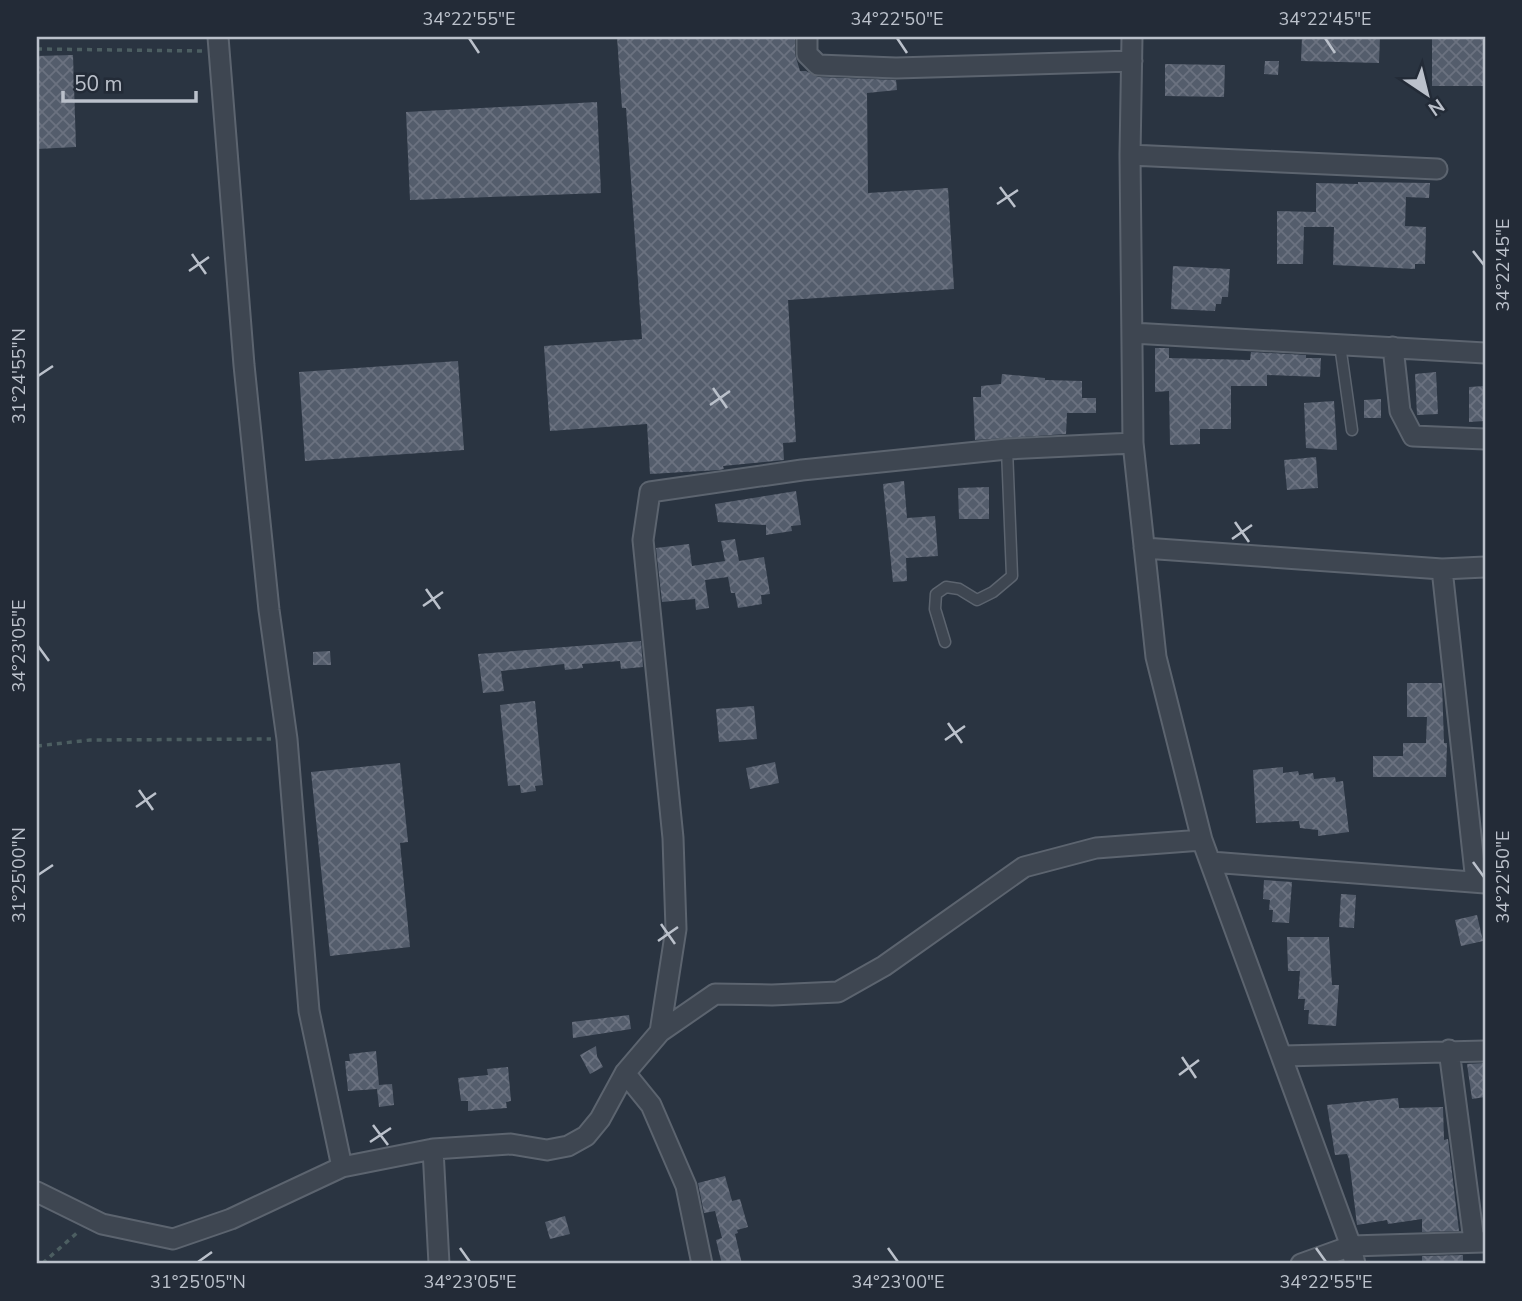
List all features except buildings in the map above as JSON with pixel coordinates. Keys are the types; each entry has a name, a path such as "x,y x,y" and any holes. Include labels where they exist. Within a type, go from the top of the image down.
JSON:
{"street":[{"path":"807,37 807,54 818,65 896,68 1132,61"},
{"path":"1132,37 1130,155 1133,443 1156,657 1202,840 1283,1056 1353,1255"},
{"path":"219,44 244,365 269,610 287,739 309,1011 342,1167"},
{"path":"1130,155 1437,169"},
{"path":"1132,333 1485,353"},
{"path":"1393,347 1400,411 1413,436 1485,439"},
{"path":"660,1032 676,929 673,838 643,540 650,492 802,470 1007,449 1133,443"},
{"path":"1143,548 1442,569 1485,567"},
{"path":"1211,862 1480,882 1442,569"},
{"path":"37,1192 102,1224 173,1238 231,1219 342,1167 433,1149 511,1144 547,1150 568,1146 586,1136 593,1128 625,1073 660,1032 715,993 772,995 838,992 884,965 1024,867 1097,848 1202,840"},
{"path":"1301,1264 1353,1255 1479,1242 1449,1050"},
{"path":"1283,1056 1485,1051"},
{"path":"625,1073 651,1105 686,1186 702,1264"},
{"path":"433,1149 439,1264"}],"lane":[{"path":"1340,345 1352,430"},
{"path":"945,642 935,609 936,594 946,587 959,589 977,600 993,592 1012,576 1007,449"}],"path":[{"path":"37,49 219,44"},
{"path":"37,746 90,740 287,739"},
{"path":"44,1264 91,1218"}]}
